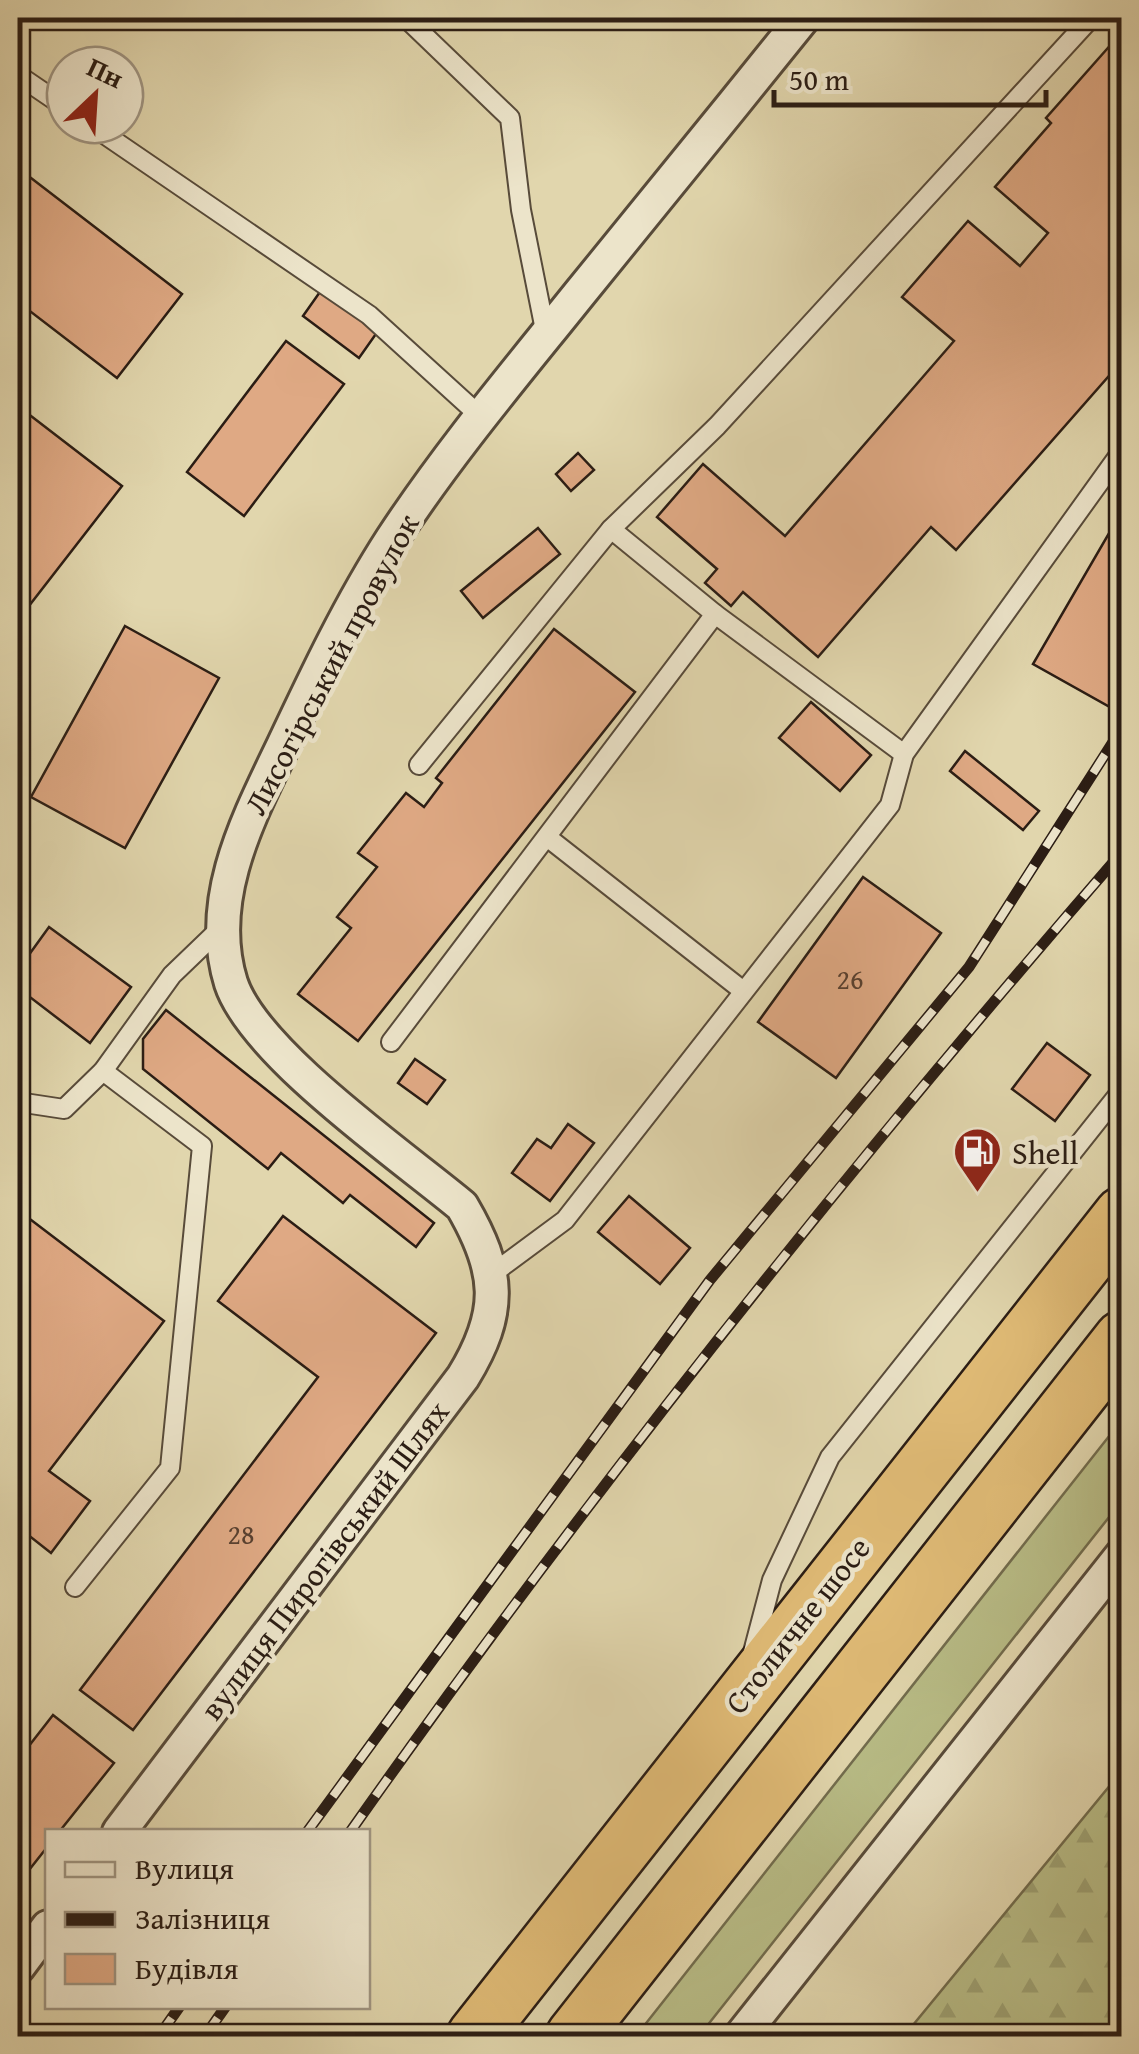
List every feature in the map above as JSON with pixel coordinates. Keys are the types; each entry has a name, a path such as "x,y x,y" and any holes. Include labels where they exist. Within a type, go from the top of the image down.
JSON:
{"highway":[{"name":"Столичне шосе","path":"475,2036 1122,1215"},
{"path":"574,2036 1122,1339"}],"street":[{"name":"Лисогірський провулок","path":"492,1274 479,1235 462,1206 278,1054 248,1018 232,986 224,926 226,890 242,832 310,689 390,542 480,416 803,18"},
{"name":"вулиця Пирогівський Шлях","path":"122,1829 464,1377 482,1346 492,1316 492,1274"},
{"path":"741,2036 1122,1554"},
{"path":"18,1967 45,1931"}],"lane":[{"path":"406,18 510,118 521,210 546,335"},
{"path":"419,765 612,529 718,426 1090,18"},
{"path":"18,75 45,93"},
{"path":"121,145 368,316 480,416"},
{"path":"492,1274 565,1220 890,805 904,754 1122,451"},
{"path":"612,529 715,614 904,754"},
{"path":"391,1042 715,614"},
{"path":"547,837 742,990"},
{"path":"18,1102 64,1109 103,1070 172,975 224,926"},
{"path":"75,1587 170,1468 202,1146 103,1070"},
{"path":"742,1694 772,1580 830,1457 1122,1090"}],"green space":[{"path":"1121,1421 1121,1502 699,2036 636,2036"},
{"path":"1121,1772 1121,2036 904,2036"}],"building":[{"path":"1122,32 1122,361 956,550 931,527 818,657 743,592 731,606 705,583 717,569 657,517 703,464 785,536 954,341 902,297 968,221 1020,266 1048,233 995,187 1051,123 1046,118"},
{"path":"18,168 182,294 117,378 18,302"},
{"path":"322,289 378,331 359,358 303,316"},
{"path":"286,341 344,384 244,516 187,472"},
{"path":"18,406 122,486 18,620"},
{"path":"578,453 594,470 571,491 556,474"},
{"path":"1119,516 1122,703 1117,711 1033,664"},
{"path":"538,528 560,554 483,618 461,591"},
{"path":"125,626 219,678 125,848 31,797"},
{"path":"554,629 635,692 358,1041 298,994 351,928 337,917 377,867 358,853 406,793 424,807 442,783 436,778"},
{"path":"811,702 871,755 840,791 779,738"},
{"path":"965,751 1039,811 1023,830 950,771"},
{"path":"863,877 941,933 836,1078 758,1022"},
{"path":"49,927 131,987 90,1043 18,988 18,970"},
{"path":"166,1010 434,1223 416,1247 350,1195 343,1203 281,1153 268,1169 143,1069 143,1039"},
{"path":"1047,1043 1090,1075 1055,1121 1012,1089"},
{"path":"415,1059 445,1080 427,1104 398,1083"},
{"path":"568,1124 594,1143 550,1201 512,1173 537,1139 551,1148"},
{"path":"629,1196 690,1248 660,1284 598,1232"},
{"path":"18,1210 164,1321 49,1471 90,1501 51,1553 18,1527"},
{"path":"283,1216 436,1333 133,1730 80,1690 318,1377 218,1301"},
{"path":"53,1715 114,1763 61,1829 45,1829 45,1850 18,1884 18,1760"}],"railway":[{"path":"309,1829 710,1280 969,967 1122,728"},
{"path":"352,1829 533,1579 724,1332 920,1090 1122,852"},
{"path":"159,2036 178,2009"},
{"path":"205,2036 224,2009"}],"place":[{"name":"Shell","path":"977,1194"}]}
